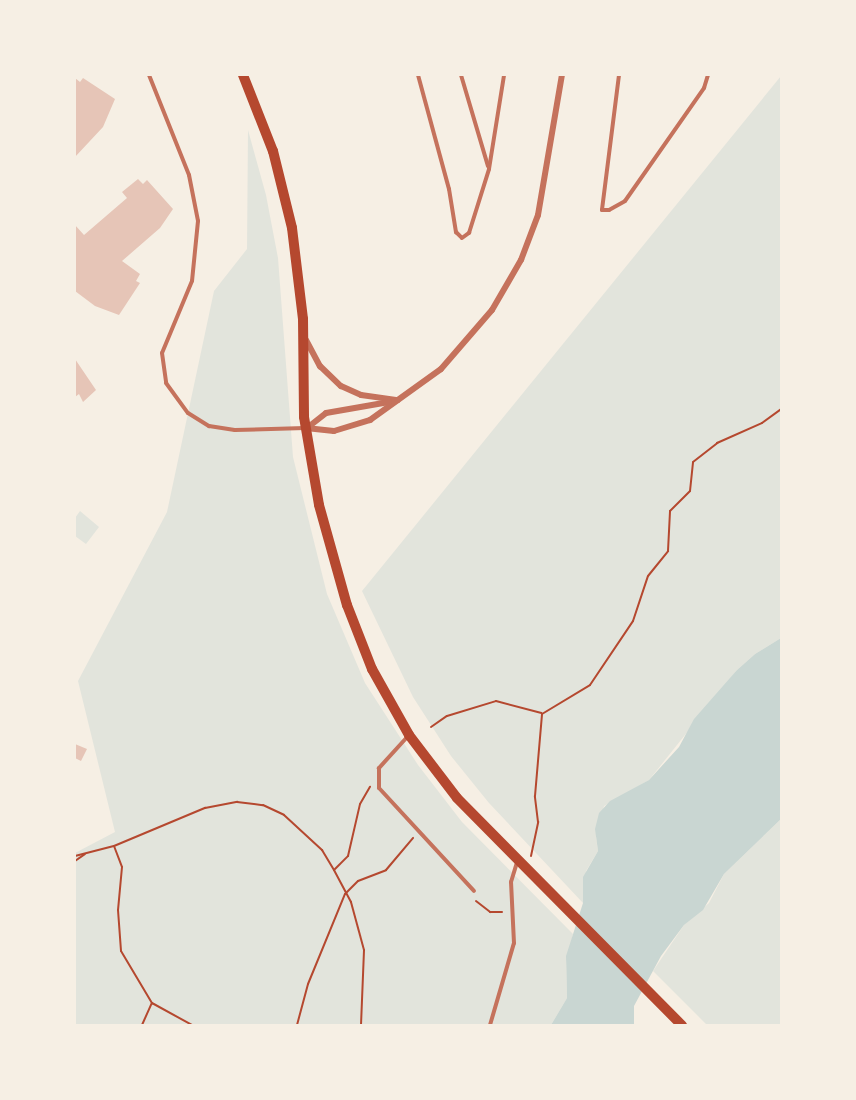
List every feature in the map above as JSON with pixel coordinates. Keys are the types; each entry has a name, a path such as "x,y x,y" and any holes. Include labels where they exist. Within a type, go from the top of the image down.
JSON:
{"main road":[{"path":"243,75 270,143 288,207 298,268 306,428 319,505 347,605 372,669 409,735 457,798 682,1025"}],"street":[{"path":"306,428 327,431 358,426 399,400 436,373 464,346 499,301 516,270 541,201 562,75"},
{"path":"303,333 315,358 335,383 361,395 399,400"},
{"path":"306,428 332,411 399,400"}],"lane":[{"path":"150,75 189,175 198,221 192,281 162,353 166,383 188,413 209,426 236,430 306,428"},
{"path":"418,75 449,189 456,232 462,238 469,233 489,169 504,75"},
{"path":"461,75 489,169"},
{"path":"619,75 602,210 609,210 625,201 704,88 708,75"},
{"path":"409,735 382,763 377,783 385,798 474,891"},
{"path":"490,1025 514,943 512,876 522,864"}],"path":[{"path":"431,727 447,716 496,702 542,714 590,685 633,621 648,576 668,550 669,511 690,491 693,462 717,443 762,423 781,409"},
{"path":"522,864 538,822 535,796 542,714"},
{"path":"334,870 348,856 360,804 366,791 377,783"},
{"path":"75,859 90,852 114,846 205,808 246,803 262,805 284,815 322,850 345,894 364,950 361,1025"},
{"path":"297,1025 308,984 345,894 358,881 386,870 417,832"},
{"path":"114,846 122,867 118,910 121,951 152,1003 192,1025"},
{"path":"474,891 476,900 490,912 514,911"},
{"path":"142,1025 152,1003"}],"shaded area":[{"path":"781,76 781,638 755,654 737,670 649,780 604,806 596,837 598,851 586,871 583,903 489,803 451,756 413,697 362,591"},
{"path":"248,130 266,195 278,258 293,457 327,594 365,683 418,765 462,822 573,934 566,963 567,998 551,1025 75,1025 75,853 115,832 78,681 167,512 214,291 247,249"},
{"path":"80,511 99,527 86,544 75,536 75,518"},
{"path":"781,638 781,819 724,874 703,910 684,925 661,956 634,1006 634,1025 551,1025 567,998 566,956 583,903 583,877 598,851 595,829 599,813 610,801 649,780 679,747 694,719 737,670 755,654"},
{"path":"781,819 781,1025 707,1025 653,971 684,925 709,903 724,874"}],"building":[{"path":"75,78 80,82 83,78 115,99 103,127 75,157"},
{"path":"138,179 143,184 147,180 173,209 160,228 122,261 140,274 136,281 140,283 119,315 95,306 75,291 75,225 84,235 127,198 122,192"},
{"path":"75,359 96,390 83,402 79,394 75,397"},
{"path":"75,744 87,749 81,761 75,758"}]}
